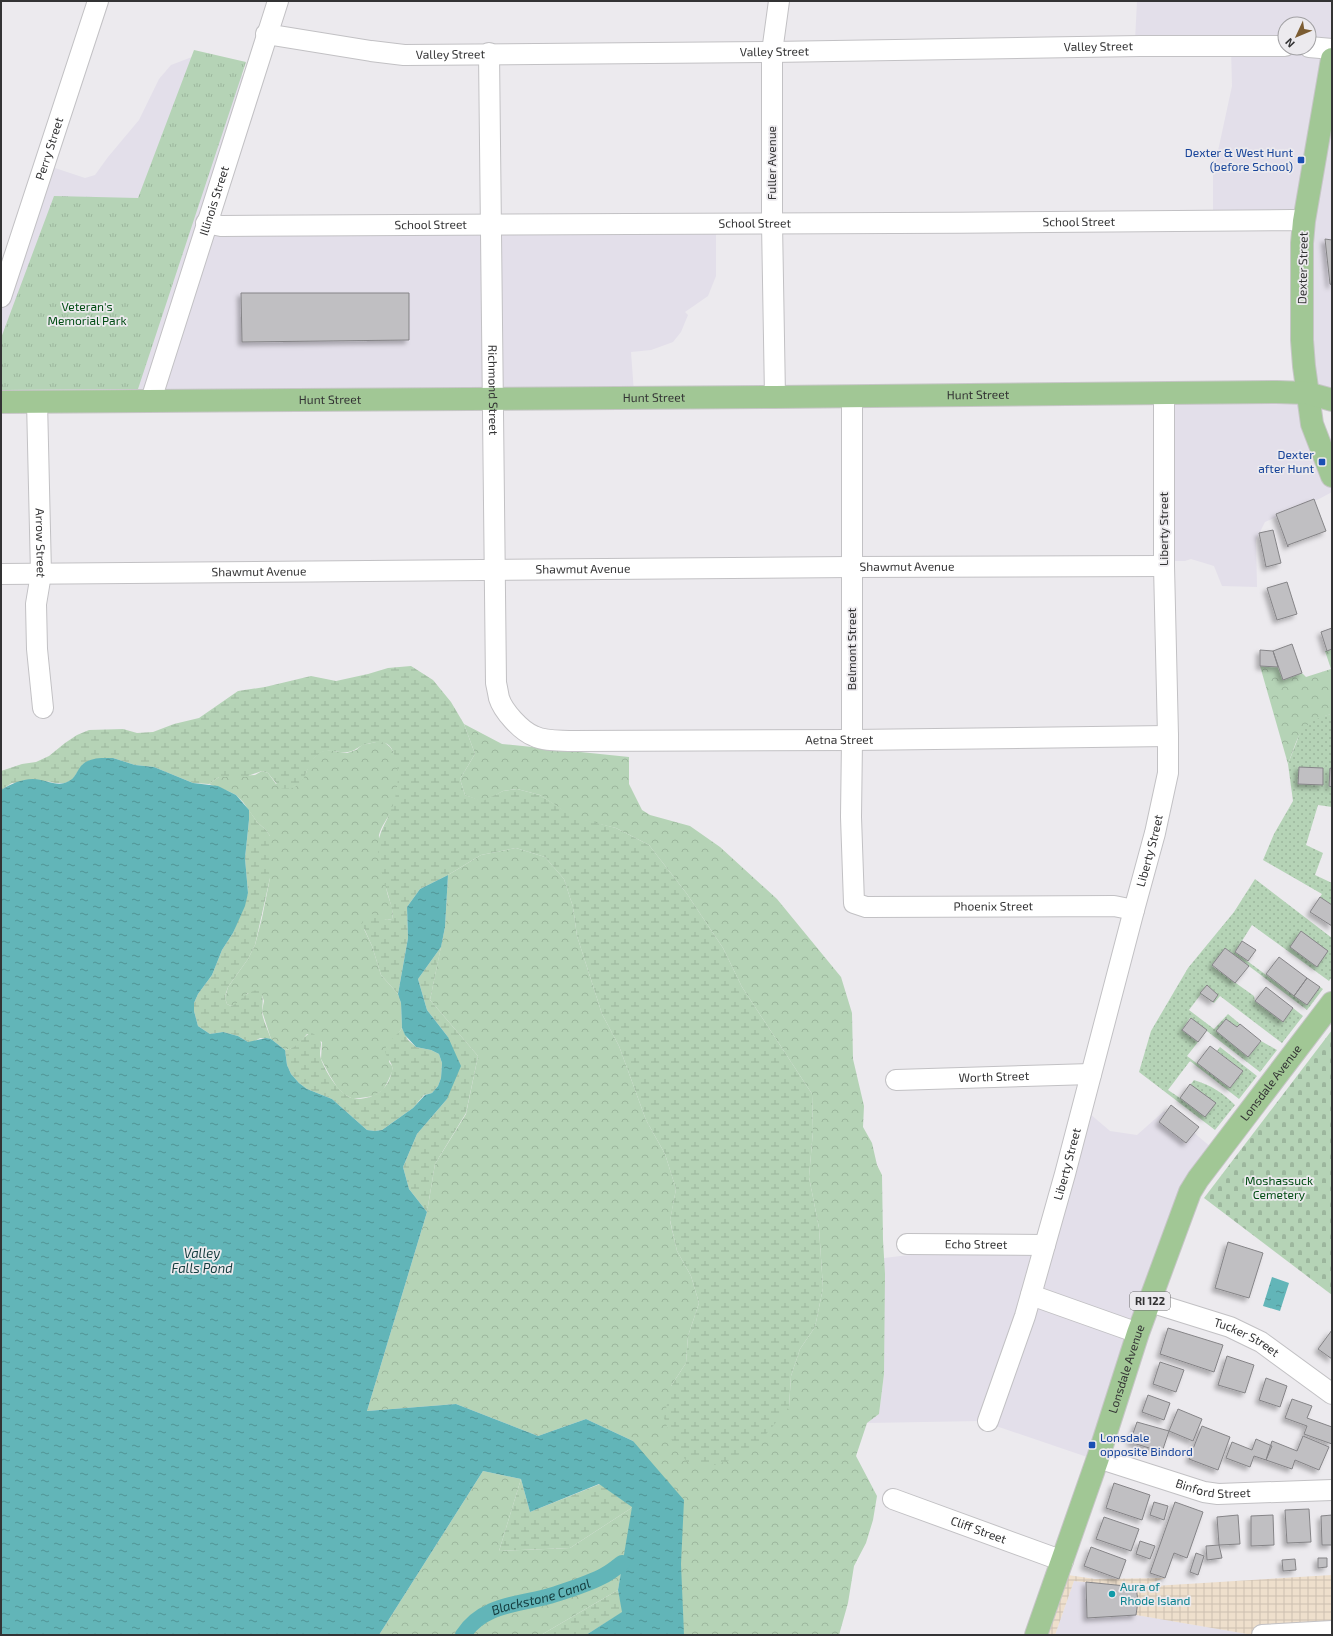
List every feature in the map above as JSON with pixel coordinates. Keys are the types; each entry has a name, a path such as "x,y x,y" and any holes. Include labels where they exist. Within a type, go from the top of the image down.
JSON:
{"main road":[{"name":"Dexter Street","path":"1332,59 1304,221 1302,243 1302,340 1307,393 1312,424 1332,476"},
{"name":"Hunt Street","path":"1,402 1164,393 1307,393 1332,400"},
{"name":"Lonsdale Avenue","path":"1036,1635 1098,1458 1138,1333 1183,1210 1198,1179 1332,1004"}],"street":[{"name":"Perry Street","path":"1,297 98,1"},
{"name":"Illinois Street","path":"151,400 266,34 278,1"},
{"name":"Fuller Avenue","path":"775,397 772,223 772,52 779,1"},
{"name":"Valley Street","path":"266,34 371,51 404,54 772,52 1140,46 1277,46"},
{"path":"1317,47 1332,49"},
{"name":"Richmond Street","path":"489,53 496,682 499,699 506,711 515,721"},
{"name":"School Street","path":"206,223 221,226 1304,221"},
{"name":"Liberty Street","path":"988,1421 1031,1295 1045,1245 1155,833 1168,773 1164,566 1164,393"},
{"name":"Belmont Street","path":"852,396 851,817 854,903"},
{"name":"Arrow Street","path":"37,401 41,574 36,604 37,649 43,708"},
{"name":"Shawmut Avenue","path":"1,574 1164,566"},
{"name":"Aetna Street","path":"515,721 533,736 547,740 852,740 1168,736"},
{"name":"Phoenix Street","path":"854,903 866,907 1114,906 1134,910"},
{"name":"Worth Street","path":"896,1080 1091,1074"},
{"name":"Echo Street","path":"907,1244 1045,1245"},
{"path":"1031,1295 1138,1333"},
{"name":"Tucker Street","path":"1150,1302 1230,1327 1261,1342 1332,1394"},
{"name":"Binford Street","path":"1098,1458 1204,1492 1218,1494 1332,1490"},
{"name":"Cliff Street","path":"893,1499 1063,1561"},
{"path":"1262,1635 1332,1631"}],"shaded area":[{"path":"1137,1 1332,1 1332,400 1314,397 1332,466 1332,492 1265,522 1256,540 1257,587 1222,586 1214,566 1191,559 1185,561 1172,561 1170,391 1310,393 1310,216 1213,214 1213,174 1232,86 1231,48 1135,41"},
{"path":"192,57 252,79 212,221 716,224 716,276 708,296 685,312 688,315 681,332 673,342 651,350 631,352 634,393 1,399 1,299 49,166 85,178 95,175 139,120 159,79 171,65"},
{"path":"1083,1108 1110,1131 1137,1135 1164,1111 1180,1121 1218,1153 1197,1184 1096,1460 981,1421 867,1423 879,1414 884,1374 884,1258 1044,1239"},
{"path":"1061,1574 1095,1579 1165,1578 1138,1587 1332,1575 1332,1635 1253,1635 1136,1615 1138,1601 1135,1587 1074,1581 1055,1635 1041,1635"},
{"path":"1074,1581 1136,1587 1138,1601 1137,1615 1253,1635 1055,1635"}],"green space":[{"name":"Veteran's Memorial Park","path":"194,50 246,62 138,389 1,390 1,338 54,196 138,198"},
{"path":"1332,649 1332,714 1321,717 1306,726 1298,738 1288,764 1260,666 1278,667 1283,680 1302,673 1306,677 1331,669 1325,651"},
{"path":"411,666 433,680 451,702 464,724 475,754 460,779 465,795 483,801 503,791 517,789 540,795 574,817 616,828 649,845 687,894 723,948 742,987 812,1094 813,1131 809,1177 819,1228 823,1288 815,1327 800,1349 791,1376 789,1407 762,1439 730,1460 708,1467 687,1462 672,1441 664,1418 671,1386 686,1363 688,1336 699,1303 691,1276 677,1251 670,1220 676,1189 665,1154 646,1120 619,1046 602,1014 577,936 573,907 564,879 545,857 516,848 481,855 448,875 420,889 407,907 408,938 398,994 381,975 372,946 362,924 364,919 372,914 387,920 392,919 393,914 380,866 378,850 380,834 393,804 398,784 397,763 392,748 389,745 380,742 370,743 348,752 322,752 314,759 301,783 289,788 280,788 268,773 262,771 245,777 219,777 209,784 193,783 154,767 135,765 113,758 83,764 72,780 65,783 46,781 12,783 1,790 1,771 22,764 36,762 49,756 77,735 89,730 123,729 137,733 153,732 174,724 199,718 238,691 265,687 311,676 336,681 388,668"},
{"path":"1332,714 1332,807 1318,805 1306,845 1323,853 1315,875 1332,883 1332,905 1320,897 1322,894 1263,860 1274,834 1293,801 1288,764 1302,728 1318,717"},
{"path":"464,724 502,744 629,757 629,784 642,810 650,815 690,826 720,847 777,899 841,977 852,1013 853,1059 864,1106 863,1127 872,1143 877,1165 882,1175 885,1274 884,1374 879,1414 867,1423 856,1456 877,1496 873,1520 866,1543 854,1566 848,1603 839,1635 684,1635 633,1441 586,1419 538,1436 456,1404 367,1411 427,1212 435,1164 466,1114 478,1056 430,1000 445,927 448,875 481,855 516,848 545,857 564,879 573,907 577,936 602,1014 619,1046 646,1120 665,1154 676,1189 670,1221 677,1251 691,1276 699,1303 688,1336 686,1363 671,1386 789,1407 791,1376 800,1349 815,1327 823,1288 819,1228 809,1177 813,1131 812,1094 742,987 723,948 687,894 649,845 616,828 574,818 540,795 517,789 503,791 483,802 465,795 460,779 475,754"},
{"path":"381,741 389,746 394,753 398,772 395,802 379,835 387,892 393,916 392,919 383,919 364,929 372,946 381,975 398,994 401,1003 402,1028 396,1037 390,1042 389,1062 392,1066 392,1072 383,1090 374,1096 353,1099 344,1094 337,1087 330,1076 321,1059 322,1042 307,1034 295,1047 285,1050 271,1039 262,1011 264,1001 262,995 248,993 236,1005 231,1006 227,1004 225,998 228,987 248,959 255,945 262,918 270,878 270,836 236,795 209,784 219,777 255,775 262,771 268,773 276,784 306,773 310,762 319,753 326,750 347,753 356,750 362,745"},
{"path":"249,810 257,822 270,836 270,878 255,945 248,959 228,987 225,998 227,1004 231,1006 251,992 256,990 262,993 262,1012 264,1022 271,1039 260,1038 253,1042 248,1042 238,1036 223,1032 210,1034 198,1026 194,1011 194,1003 198,994 212,975 222,950 233,933 248,893 245,858"},
{"path":"1255,879 1332,938 1332,977 1329,981 1252,925 1235,952 1307,1005 1320,987 1323,989 1307,1010 1225,948 1212,966 1254,996 1255,1001 1283,1022 1293,1008 1303,1016 1282,1043 1220,996 1214,1003 1201,994 1189,1010 1214,1029 1228,1014 1240,1024 1237,1027 1226,1019 1217,1031 1248,1057 1261,1041 1277,1050 1260,1072 1190,1018 1182,1030 1198,1042 1187,1056 1230,1088 1243,1071 1217,1051 1220,1047 1257,1076 1239,1099 1190,1061 1168,1090 1180,1098 1194,1080 1211,1087 1226,1096 1235,1105 1215,1130 1139,1072 1151,1031 1188,968 1234,912"},
{"path":"441,947 430,1000 478,1056 466,1113 435,1164 427,1212 409,1189 403,1167 417,1134 447,1099 448,1037 427,1010 418,979"},
{"path":"402,1028 408,1040 416,1047 431,1050 439,1054 442,1063 441,1078 438,1086 432,1093 424,1095 413,1108 382,1130 367,1130 332,1099 307,1089 291,1074 287,1065 285,1050 293,1047 312,1033 320,1039 321,1059 330,1077 339,1089 350,1097 356,1099 367,1098 381,1091 390,1078 392,1066 385,1050 389,1042"},
{"name":"Moshassuck Cemetery","path":"1332,1030 1332,1295 1204,1198"},
{"path":"483,1471 521,1479 499,1551 570,1548 633,1507 618,1590 541,1635 379,1635"},
{"path":"521,1479 530,1512 600,1484 633,1507 570,1548 499,1551"},
{"path":"618,1590 623,1612 586,1635 541,1635"}],"water":[{"name":"Valley Falls Pond","path":"99,758 113,758 135,765 154,767 193,783 218,786 236,795 249,810 245,858 248,893 245,906 233,933 222,950 212,975 198,994 194,1003 194,1011 198,1026 210,1034 223,1032 238,1036 248,1042 266,1038 271,1039 285,1050 287,1065 291,1074 299,1083 307,1089 332,1099 367,1130 382,1130 413,1108 425,1095 432,1093 438,1086 441,1078 442,1063 439,1054 431,1050 416,1047 405,1035 402,1028 401,1003 398,994 408,938 407,907 420,889 448,875 445,927 441,947 418,979 427,1010 448,1037 461,1066 447,1099 417,1134 403,1167 409,1189 427,1212 367,1411 456,1404 538,1436 586,1419 633,1441 684,1500 681,1564 684,1635 586,1635 622,1612 618,1590 632,1507 599,1484 530,1512 521,1479 483,1471 379,1635 1,1635 1,790 16,782 29,779 37,779 59,784 70,781 85,762"},
{"path":"1272,1277 1289,1283 1280,1311 1263,1306"}],"building":[{"path":"1325,239 1332,240 1332,285 1330,284"},
{"path":"241,293 409,293 409,340 242,342"},
{"path":"1314,499 1326,531 1288,545 1288,547 1276,514"},
{"path":"1273,530 1281,563 1266,567 1259,533"},
{"path":"1287,582 1297,614 1277,620 1267,588"},
{"path":"1332,628 1332,649 1327,651 1321,632"},
{"path":"1292,644 1302,673 1283,680 1273,651"},
{"path":"1260,650 1273,651 1278,667 1260,666"},
{"path":"1299,767 1323,768 1323,785 1298,784"},
{"path":"1330,768 1332,769 1332,787 1329,786"},
{"path":"1320,897 1332,905 1332,926 1310,912"},
{"path":"1301,931 1328,951 1317,967 1290,947"},
{"path":"1242,941 1256,950 1248,961 1235,952"},
{"path":"1225,948 1249,966 1235,983 1212,965"},
{"path":"1279,957 1307,978 1294,996 1266,974"},
{"path":"1307,978 1320,987 1307,1005 1294,996"},
{"path":"1207,985 1218,995 1213,1002 1200,993"},
{"path":"1266,987 1293,1008 1283,1022 1255,1001"},
{"path":"1191,1018 1207,1030 1198,1042 1182,1030"},
{"path":"1226,1019 1237,1027 1240,1024 1261,1041 1248,1057 1216,1031"},
{"path":"1210,1046 1243,1071 1230,1088 1197,1063"},
{"path":"1190,1084 1216,1103 1205,1117 1180,1098"},
{"path":"1171,1105 1199,1127 1186,1143 1159,1122"},
{"path":"1228,1242 1263,1253 1249,1298 1215,1288"},
{"path":"1168,1328 1223,1345 1214,1372 1160,1354"},
{"path":"1332,1330 1332,1359 1318,1349"},
{"path":"1227,1356 1254,1365 1245,1393 1218,1385"},
{"path":"1160,1362 1184,1370 1176,1392 1153,1384"},
{"path":"1266,1378 1287,1386 1280,1407 1259,1400"},
{"path":"1148,1395 1170,1403 1164,1420 1142,1412"},
{"path":"1292,1399 1312,1406 1307,1418 1332,1427 1332,1444 1304,1434 1307,1426 1285,1418"},
{"path":"1178,1409 1202,1419 1193,1441 1169,1431"},
{"path":"1137,1422 1169,1431 1162,1452 1130,1442"},
{"path":"1202,1426 1230,1437 1218,1470 1189,1459"},
{"path":"1303,1436 1329,1447 1319,1470 1295,1460 1292,1469 1266,1460 1272,1441 1297,1451"},
{"path":"1256,1439 1272,1446 1266,1460 1254,1456 1250,1467 1226,1458 1232,1442 1252,1450"},
{"path":"1114,1483 1150,1495 1142,1520 1106,1508"},
{"path":"1154,1502 1168,1506 1164,1520 1150,1515"},
{"path":"1175,1502 1203,1512 1187,1558 1174,1553 1165,1578 1150,1573"},
{"path":"1309,1509 1311,1542 1287,1543 1285,1510"},
{"path":"1238,1515 1240,1544 1219,1545 1217,1517"},
{"path":"1273,1515 1274,1545 1251,1546 1251,1516"},
{"path":"1332,1515 1332,1545 1322,1545 1321,1516"},
{"path":"1104,1517 1139,1529 1131,1551 1096,1539"},
{"path":"1140,1541 1155,1546 1150,1559 1136,1554"},
{"path":"1219,1545 1222,1558 1207,1560 1206,1546"},
{"path":"1091,1547 1126,1560 1119,1579 1084,1566"},
{"path":"1196,1553 1204,1556 1198,1575 1190,1572"},
{"path":"1318,1558 1327,1558 1327,1567 1318,1568"},
{"path":"1295,1559 1296,1570 1283,1571 1282,1560"},
{"name":"Aura of Rhode Island","path":"1086,1582 1136,1587 1138,1601 1136,1615 1087,1618"}],"waterway":[{"name":"Blackstone Canal","path":"463,1635 472,1624 493,1610 543,1598 581,1586 607,1574 622,1563"}],"place":[{"name":"Dexter & West Hunt (before School)","path":"1301,160"},
{"name":"Dexter after Hunt","path":"1322,462"},
{"name":"Lonsdale opposite Bindord","path":"1092,1445"},
{"name":"Aura of Rhode Island","path":"1112,1594"}]}
